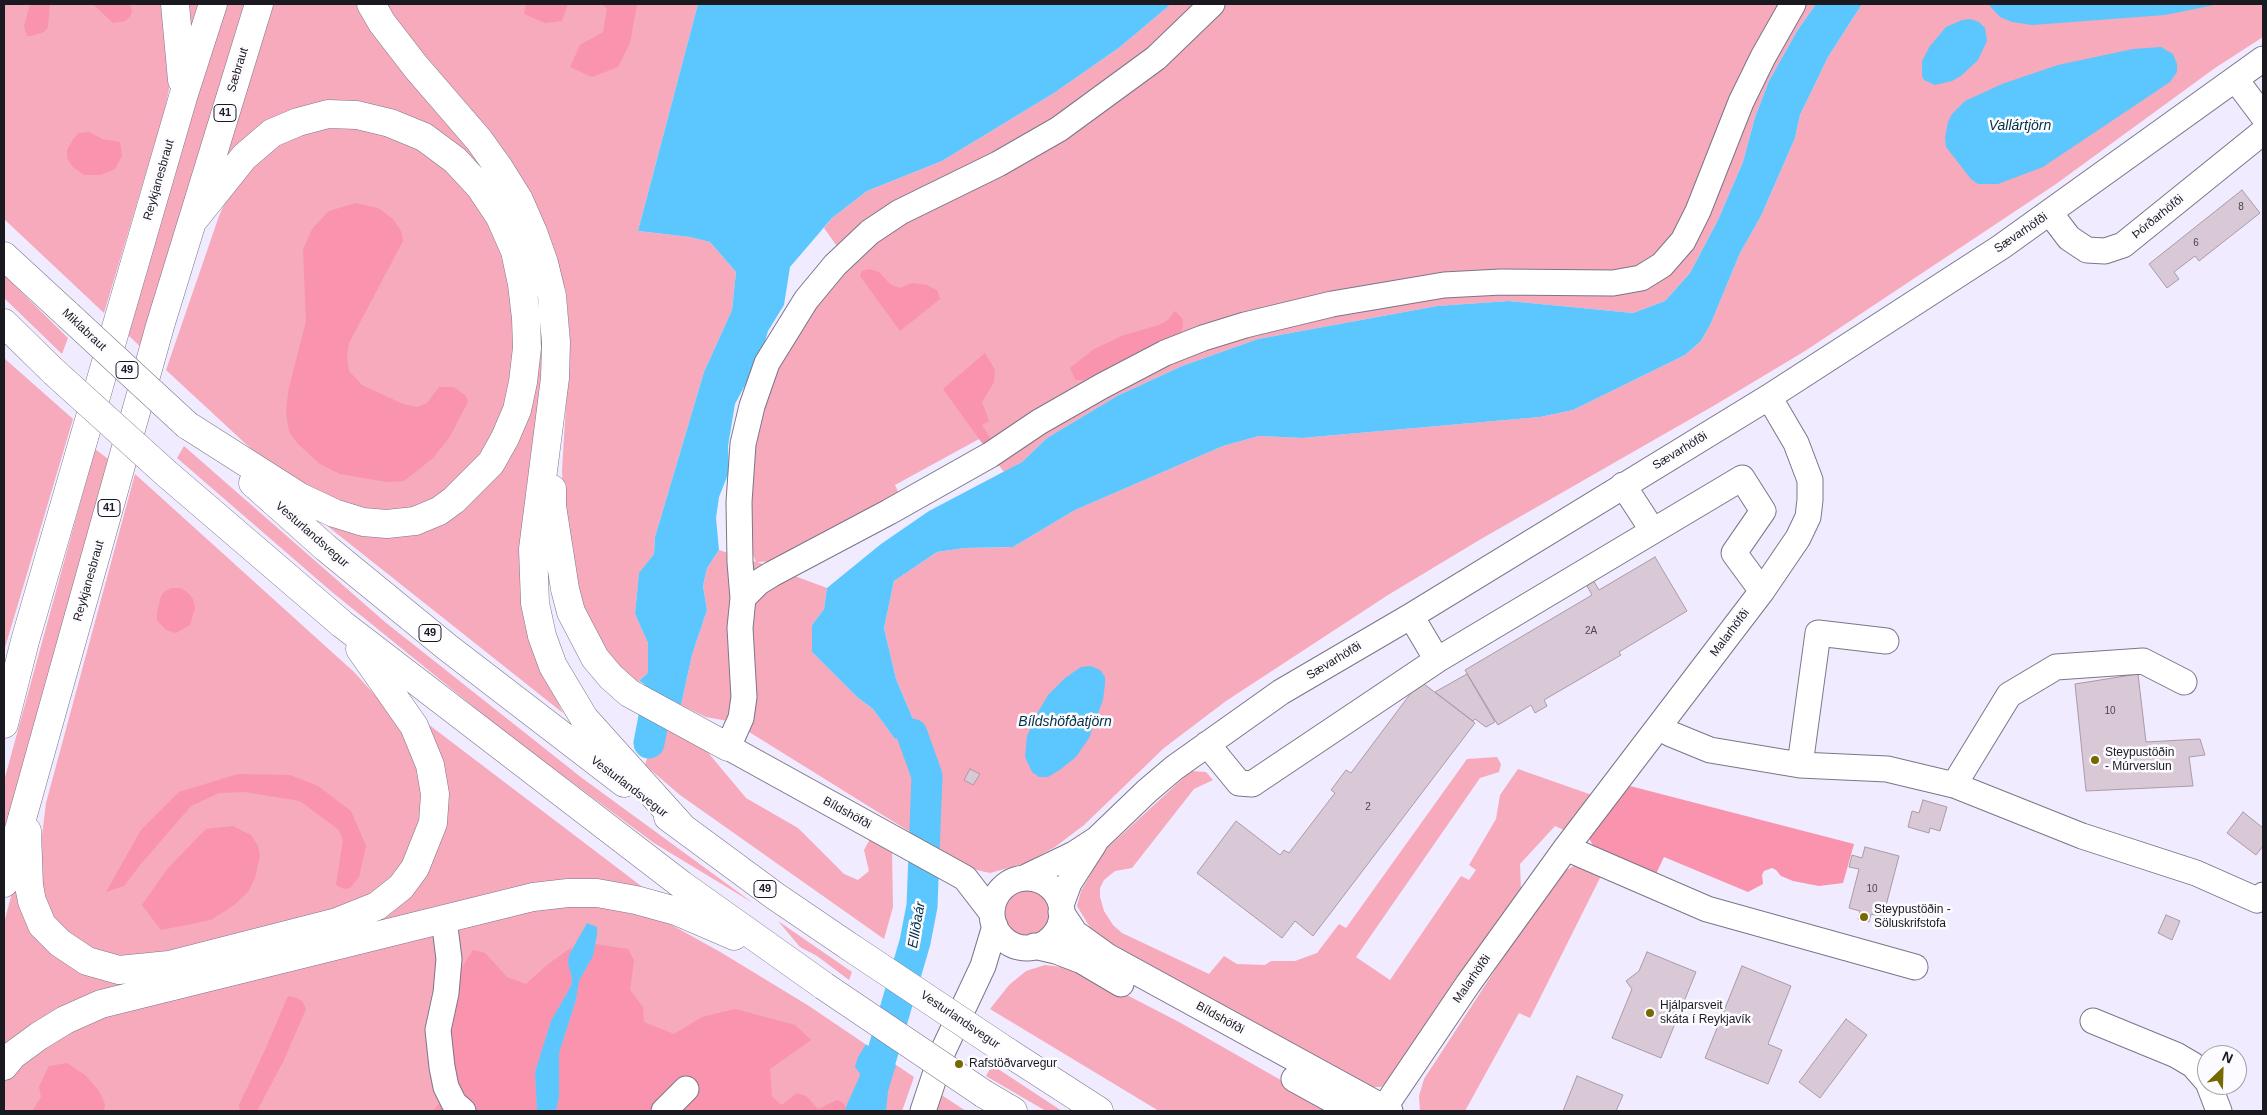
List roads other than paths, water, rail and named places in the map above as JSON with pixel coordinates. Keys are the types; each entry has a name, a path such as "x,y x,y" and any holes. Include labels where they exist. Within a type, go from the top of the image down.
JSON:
{"highway":[{"path":"175,4 181,55 183,97"},
{"path":"183,97 213,4"},
{"name":"Sæbraut","path":"192,222 259,4"},
{"path":"371,4 382,23 416,67 479,140 500,168 519,200 533,232 552,296 556,342 550,423 533,549 535,603 542,636 553,666 568,695 584,718 683,828"},
{"name":"Reykjanesbraut","path":"4,724 26,641 183,97"},
{"path":"187,425 300,497 334,513 363,522 387,524 415,520 439,511 454,500 491,463 505,438 517,410 527,348 522,284 515,251 500,217 480,187 455,160 424,138 390,123 357,115 328,114 298,122 272,133 244,157 192,222"},
{"name":"Reykjanesbraut","path":"4,883 160,326 192,222"},
{"name":"Miklabraut","path":"4,256 187,425"},
{"path":"4,323 54,372 167,474 342,624 682,885 824,986 984,1094 1014,1111"},
{"path":"4,344 54,372"},
{"path":"550,423 552,506 565,589 571,612 595,658 629,693 728,747"},
{"name":"Vesturlandsvegur","path":"187,425 326,548 447,648 683,828 775,896 850,947 1100,1111"},
{"path":"28,795 27,860 32,901 42,925 60,943 87,961 120,970 169,965 337,922 377,906 401,886 415,868 434,823 435,794 430,765 414,726 342,624"},
{"path":"4,680 26,641"},
{"path":"4,1066 13,1056 39,1036 65,1020 101,1004 533,897 568,893 597,893 636,900 676,911 783,958"}],"street":[{"path":"728,747 741,718 744,697 740,628 743,598 739,502 743,444 752,406 767,363 806,300 835,265 870,232 900,212 998,164 1059,129 1156,58 1212,4"},
{"path":"743,598 759,582 772,574 889,512 990,455 1039,422 1102,386 1165,354 1203,338 1245,325 1332,304 1444,285 1501,282 1613,283 1641,278 1662,265 1683,241 1698,212 1741,102 1763,57 1794,4"},
{"name":"Sævarhöfði","path":"1019,879 1074,854 1097,839 1147,791 1207,744 1281,692 1411,616 1769,397 2050,213 2263,60"},
{"path":"2236,80 2263,116"},
{"name":"Þórðarhöfði","path":"2050,213 2069,238 2087,250 2105,251 2123,245 2263,132"},
{"name":"Malarhöfði","path":"1385,1110 1468,984 1566,848 1762,591 1798,538 1808,518 1810,480 1803,457 1769,397"},
{"path":"1207,744 1239,783 1252,784 1437,660 1742,478 1763,511 1734,554 1762,591"},
{"path":"1623,485 1653,531"},
{"path":"1411,616 1437,660"},
{"path":"1800,765 1818,633 1886,641"},
{"path":"1954,784 2009,695 2056,667 2143,661 2184,682"},
{"path":"1659,727 1670,734 1710,750 1800,765 1887,769 1954,784 2082,836 2196,872 2257,900 2263,895"},
{"name":"Bíldshöfði","path":"728,747 958,875 1007,941 1056,951 1082,961 1352,1111"},
{"name":"Sævarhöfði","path":"1061,909 1069,883 1097,839"},
{"path":"1566,848 1707,909 1915,967"},
{"name":"Bíldshöfði","path":"958,875 1019,879 1034,878 1051,888 1075,933 1107,956 1385,1110"},
{"path":"923,1111 943,1051 983,966 993,920 993,903 1005,885 1019,879"},
{"path":"972,991 1007,958 1051,938 1060,921 1061,909"},
{"path":"444,919 449,960 446,993 438,1030 446,1087 454,1103 463,1111"},
{"path":"2093,1021 2176,1055 2197,1070"},
{"path":"664,1111 686,1089"},
{"path":"2212,1095 2219,1111"}],"water":[{"path":"698,4 1171,4 1120,47 1054,93 942,161 867,191 832,218 790,267 784,305 768,331 761,355 735,404 728,446 729,472 719,497 716,518 719,550 707,568 703,586 707,610 692,655 681,705 639,681 648,673 648,643 635,614 639,573 654,554 655,537 704,372 732,310 736,272 710,242 690,237 638,231"},
{"path":"1816,4 1862,4 1828,57 1800,115 1795,138 1761,216 1740,253 1711,323 1701,341 1685,355 1573,410 1540,417 1302,438 1259,436 1223,446 1075,510 1013,547 965,548 937,552 894,581 884,628 896,679 915,724 912,734 895,739 873,709 857,697 812,652 812,625 824,609 827,588 881,544 929,511 1022,462 1047,438 1117,396 1182,366 1258,339 1437,306 1509,301 1633,313 1665,301 1690,273 1718,220 1743,162 1755,117 1769,81 1797,31"},
{"path":"1988,4 2219,4 2165,15 2032,25 2012,22 2000,17"},
{"path":"1970,19 1979,22 1985,28 1987,41 1978,60 1961,76 1952,81 1935,85 1924,80 1922,76 1922,61 1930,46 1946,27 1962,20"},
{"name":"Vallártjörn","path":"2161,47 2173,54 2177,64 2177,72 2170,82 2043,167 1998,184 1978,184 1971,179 1946,147 1945,138 1948,122 1952,114 1965,101 2002,84 2058,65 2133,49"},
{"name":"Bíldshöfðatjörn","path":"1091,666 1100,670 1105,677 1105,684 1103,700 1089,738 1076,757 1061,769 1048,777 1039,777 1032,772 1025,757 1027,736 1037,714 1048,695 1065,678 1081,667"},
{"path":"587,923 597,927 597,935 593,956 579,981 576,1000 559,1053 559,1097 556,1111 537,1111 535,1072 551,1021 571,986 572,979 568,963 569,955"},
{"path":"866,1044 896,1065 888,1091 886,1111 848,1111 860,1098 861,1075 855,1067 858,1057"}],"waterway":[{"name":"Elliðaár","path":"649,743 661,681"},
{"name":"Elliðaár","path":"861,1111 874,1082 915,942 922,906 927,776 912,734"}],"place":[{"name":"Steypustöðin - Múrverslun","path":"2095,760"},
{"name":"Steypustöðin - Söluskrifstofa","path":"1864,917"},
{"name":"Hjálparsveit skáta í Reykjavík","path":"1650,1013"},
{"name":"Rafstöðvarvegur","path":"959,1064"}]}
